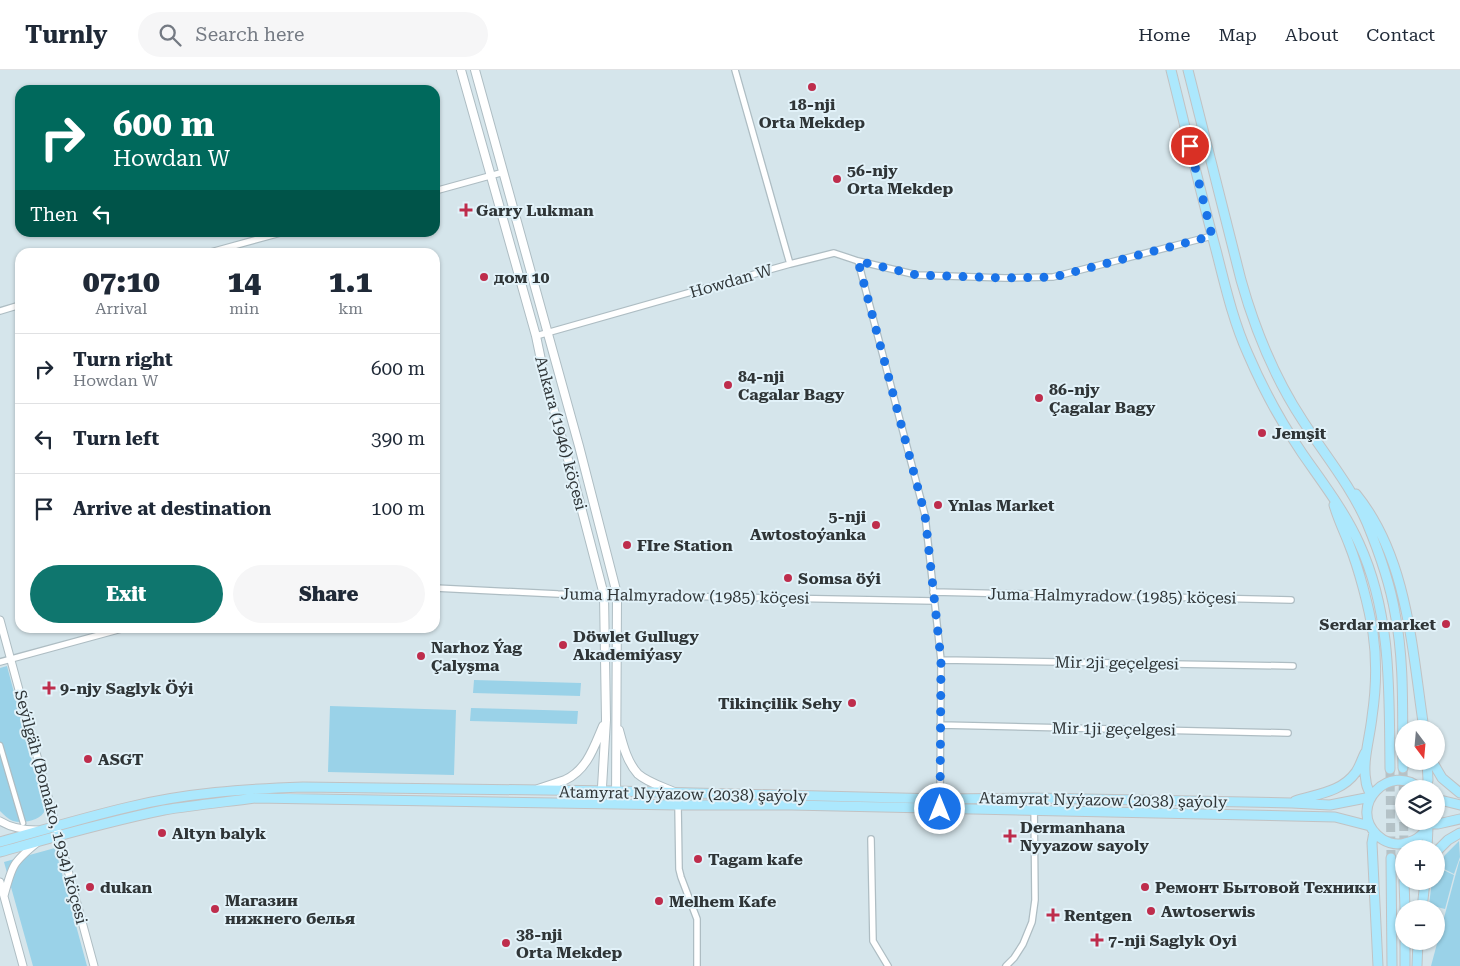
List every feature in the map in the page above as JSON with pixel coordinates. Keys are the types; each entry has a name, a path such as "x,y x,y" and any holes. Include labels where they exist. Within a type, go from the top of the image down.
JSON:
{"main road":[{"name":"Ankara (1946) köçesi","path":"461,70 536,336 546,380 604,594 606,720 601,804"},
{"name":"Ankara (1946) köçesi","path":"475,70 586,472 617,594 616,804"},
{"path":"1171,70 1212,236 1232,312 1242,340 1269,400 1331,493 1359,542 1368,564 1385,632 1388,664 1390,769"},
{"path":"1188,70 1241,280 1255,327 1271,364 1303,422 1341,476 1368,509 1387,548 1404,600 1423,720"},
{"path":"1341,476 1369,530 1381,560 1395,613 1402,673 1402,720"},
{"path":"1331,493 1339,520 1350,546 1373,633 1375,691 1365,778 1371,796"},
{"path":"533,790 565,780 580,770 587,762 606,720"},
{"path":"616,720 631,765 639,775 678,794"},
{"path":"1292,803 1328,792 1344,784 1356,771 1367,749"},
{"path":"1437,770 1442,778 1460,792"},
{"path":"1378,966 1372,829 1367,810 1371,796 1382,784 1395,781"},
{"name":"Atamyrat Nyýazow (2038) şaýoly","path":"0,842 129,807 198,794 236,790 303,788 616,791 678,794 940,799 1034,798 1330,805 1371,796"},
{"name":"Atamyrat Nyýazow (2038) şaýoly","path":"0,852 165,810 256,798 791,805 1335,817 1372,829 1386,842 1400,844 1413,841 1426,830"},
{"path":"1445,801 1460,805"},
{"path":"1445,822 1460,819"},
{"path":"1445,843 1460,833"},
{"path":"1391,858 1392,966"},
{"path":"1405,950 1405,966"},
{"path":"1417,966 1418,950"}],"street":[{"name":"Howdan W","path":"536,336 790,264 736,70"},
{"path":"440,190 504,172"},
{"path":"790,264 834,253 858,261 917,275 1005,278 1054,277 1212,236"},
{"path":"226,248 266,237"},
{"path":"858,261 925,515 941,660 940,809"},
{"path":"0,311 15,306"},
{"name":"Juma Halmyradow (1985) köçesi","path":"440,588 558,594 934,601"},
{"name":"Juma Halmyradow (1985) köçesi","path":"933,592 1291,600"},
{"name":"Seýilgäh (Bomako, 1934) köçesi","path":"0,620 94,966"},
{"path":"0,662 107,633"},
{"name":"Mir 2ji geçelgesi","path":"941,660 1293,666"},
{"name":"Mir 1ji geçelgesi","path":"940,724 1288,733"},
{"path":"0,745 23,823"},
{"path":"1006,966 1023,944 1032,922 1035,900 1034,798"},
{"path":"678,805 679,868 697,919 697,966"},
{"path":"0,822 7,826 26,830 45,830"},
{"path":"871,839 873,941 888,966"},
{"name":"Atamyrat Nyýazow (2038) şaýoly","path":"2,895 15,863 39,842"},
{"path":"0,882 2,895 23,966"}],"shaded area":[{"path":"7,666 45,810 36,819 17,822 8,818 0,811 0,668"},
{"path":"474,680 581,683 580,696 473,693"},
{"path":"330,706 456,710 454,775 328,772"},
{"path":"471,708 578,711 577,724 470,721"},
{"path":"1459,841 1460,857 1454,874 1445,870 1445,855"},
{"path":"55,848 87,966 33,966 4,862"},
{"path":"1460,860 1460,966 1431,966 1435,950 1445,950 1445,914"},
{"path":"1445,871 1454,875 1445,909 1445,900 1430,900 1431,890 1445,890"}],"tunnel":[{"path":"1390,769 1391,858"},
{"path":"1403,770 1404,840"}],"place":[{"name":"18-nji Orta Mekdep","path":"812,87"},
{"name":"56-njy Orta Mekdep","path":"837,179"},
{"name":"Garry Lukman","path":"466,210"},
{"name":"дом 10","path":"484,277"},
{"name":"84-nji Cagalar Bagy","path":"728,385"},
{"name":"86-njy Çagalar Bagy","path":"1039,398"},
{"name":"Jemşit","path":"1262,433"},
{"name":"Ynlas Market","path":"938,505"},
{"name":"5-nji Awtostoýanka","path":"876,525"},
{"name":"FIre Station","path":"627,545"},
{"name":"Somsa öýi","path":"788,578"},
{"name":"Serdar market","path":"1446,624"},
{"name":"Döwlet Gullugy Akademiýasy","path":"563,645"},
{"name":"Narhoz Ýag Çalyşma","path":"421,656"},
{"name":"9-njy Saglyk Öýi","path":"49,688"},
{"name":"Tikinçilik Sehy","path":"852,703"},
{"name":"ASGT","path":"88,759"},
{"name":"Altyn balyk","path":"162,833"},
{"name":"Dermanhana Nyyazow sayoly","path":"1010,836"},
{"name":"Tagam kafe","path":"698,859"},
{"name":"dukan","path":"90,887"},
{"name":"Ремонт Бытовой Техники","path":"1145,887"},
{"name":"Melhem Kafe","path":"659,901"},
{"name":"Магазин нижнего белья","path":"215,909"},
{"name":"Awtoserwis","path":"1151,911"},
{"name":"Rentgen","path":"1053,915"},
{"name":"7-nji Saglyk Oyi","path":"1097,940"},
{"name":"38-nji Orta Mekdep","path":"506,943"}],"route":[{"path":"940,809 941,660 925,515 858,261 917,275 1005,278 1054,277 1212,236 1190,146"}]}
